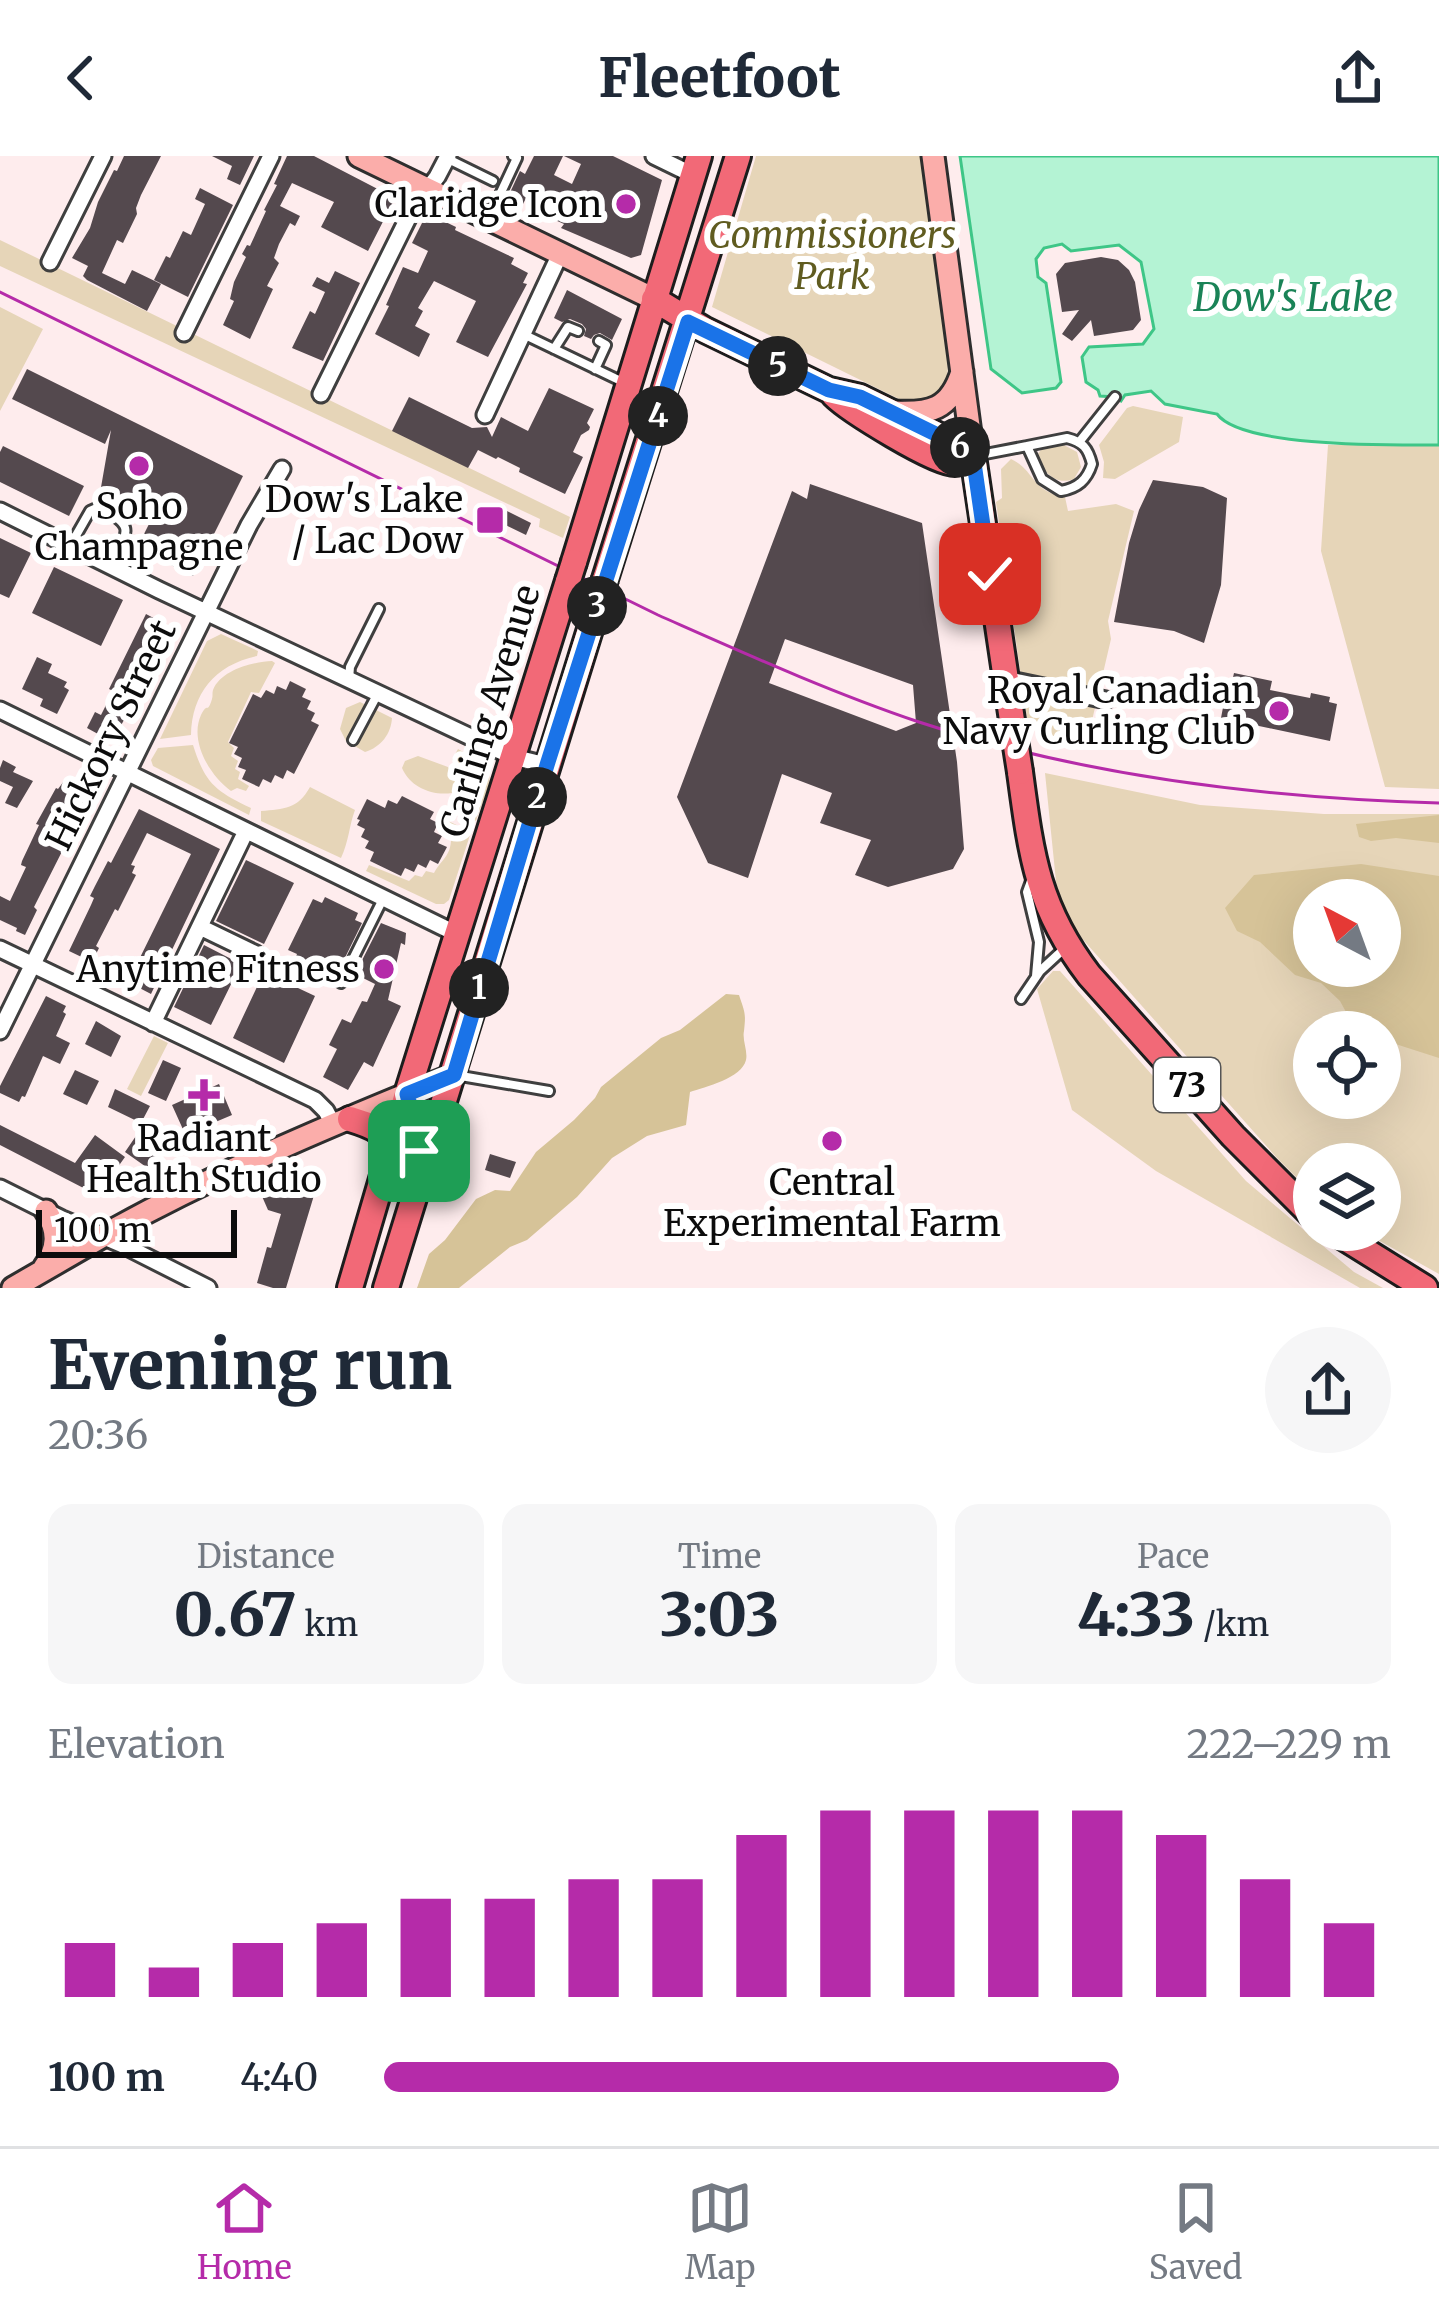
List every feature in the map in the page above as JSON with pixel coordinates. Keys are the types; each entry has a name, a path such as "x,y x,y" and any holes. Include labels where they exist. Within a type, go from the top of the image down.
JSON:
{"main road":[{"path":"359,156 654,298 688,322 829,390 860,397 892,412 973,456"},
{"name":"Carling Avenue","path":"386,1288 738,156"},
{"path":"933,156 973,456"},
{"name":"Carling Avenue","path":"350,1288 696,165"},
{"path":"892,412 939,407 962,372"},
{"path":"829,390 851,411 938,458 955,464 973,456"},
{"name":"73","path":"973,456 1042,896 1088,975 1293,1195"},
{"path":"13,1288 214,1180 454,1075"},
{"path":"407,1094 419,1139 409,1212"},
{"path":"342,1122 381,1131 390,1158"},
{"path":"40,1273 56,1245 46,1211"},
{"path":"1366,1251 1425,1288"}],"street":[{"path":"50,262 103,156"},
{"path":"184,333 271,156"},
{"path":"654,156 696,165"},
{"path":"322,394 413,208 447,157"},
{"path":"485,415 560,254"},
{"name":"Hickory Street","path":"0,1030 249,525 282,469"},
{"path":"0,511 513,757 547,765"},
{"path":"1005,679 1106,700"},
{"path":"0,710 459,935"},
{"path":"153,1024 246,831"},
{"path":"200,927 256,954"},
{"path":"0,949 315,1100 342,1122"},
{"path":"0,1188 208,1288"}],"lane":[{"path":"488,219 518,158 512,156"},
{"path":"447,157 493,181"},
{"path":"554,349 568,328 578,331"},
{"path":"524,334 627,384"},
{"path":"595,369 606,345 598,341"},
{"path":"1079,441 1115,397"},
{"path":"973,456 1067,438 1079,441 1090,454 1090,472 1079,485 1061,491 1042,479 1027,446"},
{"path":"70,546 90,511 100,507 124,520 127,527 109,565"},
{"path":"349,680 350,668 379,609"},
{"path":"353,740 378,694"},
{"path":"1035,870 1027,892 1039,942 1036,976"},
{"path":"341,983 383,898"},
{"path":"1022,999 1036,976 1067,946"},
{"path":"454,1075 549,1091"}],"green space":[{"name":"Commissioners Park","path":"756,156 921,156 948,362 947,385 936,401 911,404 899,399 712,307"},
{"path":"0,240 570,517 563,538 539,527 540,519 0,266"},
{"path":"0,307 43,329 0,411"},
{"path":"1133,406 1183,417 1179,442 1115,479 1103,478 1099,445"},
{"path":"1064,445 1077,452 1081,467 1074,479 1061,481 1051,476 1037,455 1043,447"},
{"path":"1328,445 1439,445 1439,789 1385,787 1321,551"},
{"path":"1011,459 1039,486 1065,497 1068,511 1116,504 1134,511 1087,742 1055,740 1028,725 996,502 1002,498 1001,469"},
{"path":"221,634 258,651 257,656 229,666 209,683 196,706 191,735 160,739 207,641"},
{"path":"272,661 259,693 251,692 228,742 234,748 231,756 238,761 238,779 249,786 246,791 231,791 216,776 200,747 201,715 223,677 247,665"},
{"path":"360,702 392,718 384,739 365,752 346,741 340,729 346,708"},
{"path":"193,745 207,777 220,791 251,808 249,815 153,766 158,748"},
{"path":"458,749 482,764 490,778 476,821 454,810 469,779 463,765 452,760"},
{"path":"418,756 448,767 456,778 452,793 430,791 410,780 402,768 405,761"},
{"path":"1045,773 1200,805 1324,814 1439,814 1439,1274 1398,1251 1401,1143 1293,1143 1293,1174 1070,925 1057,891"},
{"path":"310,787 355,810 341,858 261,821 261,811 295,804"},
{"path":"444,819 471,832 444,904 366,871 369,865 409,881 426,871 434,873 451,845 443,834"},
{"path":"1053,971 1060,971 1246,1181 1293,1221 1293,1250 1156,1171 1072,1110 1037,989"},
{"path":"154,1036 168,1043 141,1096 127,1089"},
{"path":"1295,1251 1329,1251 1383,1288 1360,1288"}],"shaded area":[{"path":"1439,815 1439,843 1396,838 1371,841 1359,837 1356,824"},
{"path":"1361,864 1439,876 1439,1058 1401,1046 1401,1011 1345,1011 1325,987 1401,987 1401,879 1293,879 1293,973 1260,942 1237,931 1225,908 1254,875"},
{"path":"726,994 739,995 743,1006 746,1060 730,1077 690,1092 686,1125 647,1136 612,1158 577,1197 527,1240 510,1247 459,1288 417,1288 429,1254 476,1199 495,1190 510,1191 536,1152 574,1120 601,1087"}],"water":[{"name":"Dow's Lake","path":"960,156 1439,156 1439,445 1287,439 1232,425 1217,414 1165,404 1151,391 1125,395 1121,401 1100,396 1086,382 1082,357 1089,347 1143,344 1154,329 1141,262 1119,245 1071,251 1062,244 1044,248 1036,259 1038,277 1046,283 1061,382 1056,388 1022,393 991,369"}],"building":[{"path":"124,156 161,156 123,243 117,240 102,273 125,284 132,270 161,284 147,311 87,280 83,276 88,266 72,258"},
{"path":"212,156 254,156 240,185 227,179 232,166"},
{"path":"287,156 314,156 395,198 368,251 321,227 334,202 292,183 280,206 300,216 295,226 290,223 279,244 274,258 279,263 267,286 273,289 250,339 223,325 246,257 242,254 250,246"},
{"name":"Claridge Icon","path":"534,156 563,156 554,175 572,184 581,164 564,156 613,156 662,180 641,255 631,258 561,228 564,224 555,220 560,210 528,194 522,206 507,199 520,171 525,174"},
{"path":"200,188 233,205 188,297 154,280 183,231 191,235 205,204 195,199"},
{"path":"427,213 514,258 511,264 528,273 523,283 527,284 488,357 456,342 476,301 434,281 418,308 423,311 415,326 430,334 419,357 375,334 403,267 418,273 428,251 412,243"},
{"path":"1101,257 1118,260 1129,270 1141,320 1133,330 1094,336 1091,320 1072,341 1062,334 1079,310 1062,312 1056,274 1065,263"},
{"path":"335,271 360,283 323,361 292,348 325,292 312,286 317,277 329,283"},
{"path":"567,290 622,319 612,340 600,333 591,339 584,336 582,324 554,318"},
{"path":"27,369 243,476 193,576 137,548 152,518 100,493 111,430 105,444 12,399"},
{"path":"549,388 594,409 589,430 573,452 583,457 565,494 498,457 478,450 468,468 392,431 409,397 472,428 487,427 492,437 501,417 528,431"},
{"path":"3,446 84,486 69,516 0,482"},
{"path":"1153,480 1203,487 1227,498 1221,585 1204,643 1174,631 1114,622 1129,543"},
{"path":"810,484 922,523 957,762 964,849 953,869 888,887 855,875 871,840 820,823 832,793 782,774 748,878 708,863 677,797 792,491 807,499","holes":["785,639 913,685 916,723 896,731 769,683"]},
{"path":"491,503 531,523 526,535 485,515"},
{"path":"0,538 31,553 9,598 0,594"},
{"path":"54,567 123,600 101,646 32,613"},
{"path":"146,614 165,624 130,709 109,740 87,728 95,712 101,715"},
{"path":"37,657 52,664 48,673 67,682 64,687 69,690 57,714 40,706 43,699 22,689"},
{"name":"Royal Canadian Navy Curling Club","path":"1234,673 1272,681 1270,690 1330,697 1329,702 1337,704 1330,741 1221,718"},
{"path":"290,681 306,689 302,697 311,701 307,709 315,713 311,721 319,725 294,774 287,770 283,779 275,775 271,783 263,779 259,787 242,779 246,770 238,767 242,758 234,754 238,747 229,743 253,694 261,698 266,690 274,694 277,686 286,690"},
{"path":"3,760 16,767 13,772 33,781 17,808 5,803 13,787 0,781"},
{"path":"67,777 93,790 34,907 37,910 25,935 0,920 0,896 10,901 26,867 21,865 36,824"},
{"path":"402,796 434,812 430,819 438,823 434,832 442,836 438,843 447,847 438,864 430,860 426,868 418,864 414,872 405,868 401,876 370,861 374,852 365,848 369,841 361,837 365,829 357,825 357,819 367,799 385,808 388,800 397,804"},
{"path":"139,809 220,849 151,994 128,982 191,854 147,833 131,865 136,875 96,946 92,962 69,951 94,898 90,896"},
{"path":"246,860 294,883 264,944 216,921"},
{"path":"325,897 358,913 355,920 362,923 337,974 330,971 327,977 294,961 297,954 288,950 313,899 322,903"},
{"path":"381,923 406,933 388,1000 401,1006 373,1067 364,1062 348,1090 323,1077 337,1049 329,1045 342,1019 351,1023 375,984 355,974"},
{"path":"204,945 241,964 211,1025 174,1007"},
{"path":"264,972 315,996 284,1063 233,1038"},
{"path":"46,996 66,1006 56,1036 70,1043 60,1064 43,1056 19,1102 0,1093 0,1086"},
{"path":"96,1021 121,1036 111,1057 85,1044"},
{"path":"163,1060 181,1068 166,1101 148,1093"},
{"path":"75,1070 99,1081 87,1105 63,1094"},
{"path":"219,1084 232,1115 206,1126 215,1147 195,1156 172,1105"},
{"path":"115,1089 150,1106 141,1123 108,1107"},
{"path":"0,1125 75,1163 95,1135 125,1157 110,1178 107,1175 97,1195 0,1145"},
{"path":"138,1133 162,1150 149,1169 125,1152"},
{"path":"490,1154 516,1162 510,1178 485,1170"},
{"path":"286,1183 315,1192 286,1288 273,1288 257,1283 281,1214 268,1210 261,1194"}],"tram line":[{"path":"0,292 658,615 787,672 919,722 1046,757 1176,781 1307,796 1439,803"}],"place":[{"name":"Claridge Icon","path":"626,204"},
{"name":"Soho Champagne","path":"139,466"},
{"name":"Dow's Lake / Lac Dow","path":"490,520"},
{"name":"Royal Canadian Navy Curling Club","path":"1279,711"},
{"name":"Anytime Fitness","path":"384,969"},
{"name":"Radiant Health Studio","path":"204,1095"},
{"name":"Central Experimental Farm","path":"832,1141"}],"route":[{"path":"419,1151 407,1094 454,1075 688,322 829,390 860,397 973,456 990,574"}]}
